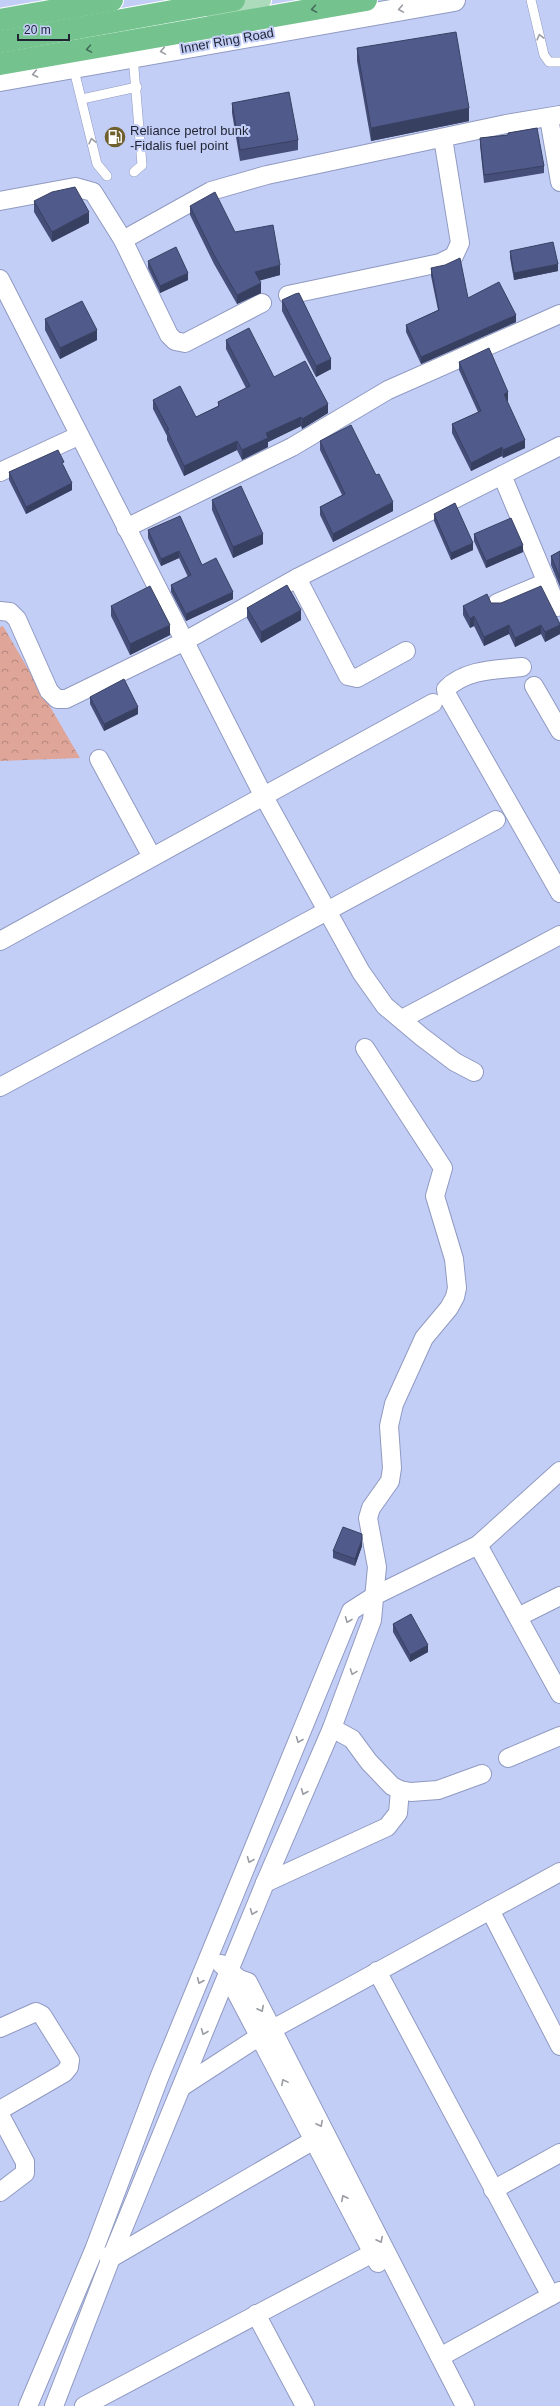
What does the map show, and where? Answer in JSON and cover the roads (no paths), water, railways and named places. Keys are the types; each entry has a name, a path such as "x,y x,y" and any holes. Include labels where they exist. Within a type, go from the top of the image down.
{"highway":[{"path":"0,20 112,0"},
{"path":"0,42 234,0"},
{"path":"0,64 366,0"}],"main road":[{"path":"0,16 87,0"},
{"path":"0,47 260,0"}],"street":[{"name":"Inner Ring Road","path":"0,80 454,0"},
{"path":"123,240 211,191 268,175 443,138 554,117 560,182"},
{"path":"288,295 440,263 454,256 460,243 443,138"},
{"path":"0,202 75,187 92,192 123,240 161,321 169,335 176,341 185,344 262,303"},
{"path":"0,279 78,436 185,641 263,795 326,912 361,972 386,1006 439,1050 474,1072"},
{"path":"126,528 292,448 388,390 560,314"},
{"path":"0,472 78,436"},
{"path":"0,611 10,612 17,619 49,691 57,699 66,699 82,693 185,641 297,578 560,446"},
{"path":"502,475 557,607"},
{"path":"297,578 348,676 357,678 406,651"},
{"path":"497,603 546,582"},
{"path":"522,667 473,672 451,684 446,689 446,695 560,893"},
{"path":"534,686 560,731"},
{"path":"0,941 263,795 433,703"},
{"path":"99,759 152,857"},
{"path":"0,1087 496,820"},
{"path":"402,1019 560,935"},
{"path":"54,2406 111,2258 183,2086 234,1974 265,1883 332,1728 372,1620 376,1595 377,1567 368,1518 371,1508 390,1481 392,1468 389,1426 394,1404 424,1338 449,1308 456,1297 457,1288 454,1259 435,1196 443,1168 365,1048"},
{"path":"28,2406 94,2250 159,2078 210,1958 351,1611 376,1595 478,1545 560,1471"},
{"path":"478,1545 560,1694"},
{"path":"518,1617 560,1596"},
{"path":"332,1728 352,1739 369,1762 392,1786 400,1790 411,1792 438,1790 482,1774"},
{"path":"508,1758 560,1736"},
{"path":"265,1883 387,1827 398,1813 400,1790"},
{"path":"183,2086 266,2033 560,1872"},
{"path":"490,1910 554,2016 560,2046"},
{"path":"210,1958 234,1974"},
{"path":"377,1971 493,2190 556,2294 440,2357"},
{"path":"234,1974 235,1990 266,2033 465,2406"},
{"path":"0,2028 36,2012 42,2015 70,2060 69,2067 64,2073 0,2110"},
{"path":"266,2033 314,2140 452,2406"},
{"path":"0,2115 25,2162 25,2172 0,2192"},
{"path":"111,2258 314,2140"},
{"path":"493,2190 560,2153"},
{"path":"94,2250 111,2258"},
{"path":"84,2406 373,2253"},
{"path":"256,2314 305,2406"}],"lane":[{"path":"531,0 544,55 549,62 560,62"},
{"path":"133,56 137,87 142,165 134,172"},
{"path":"73,66 97,164 107,176"},
{"path":"82,99 137,87"}],"place":[{"name":"Reliance petrol bunk -Fidalis fuel point","path":"115,137"}]}
